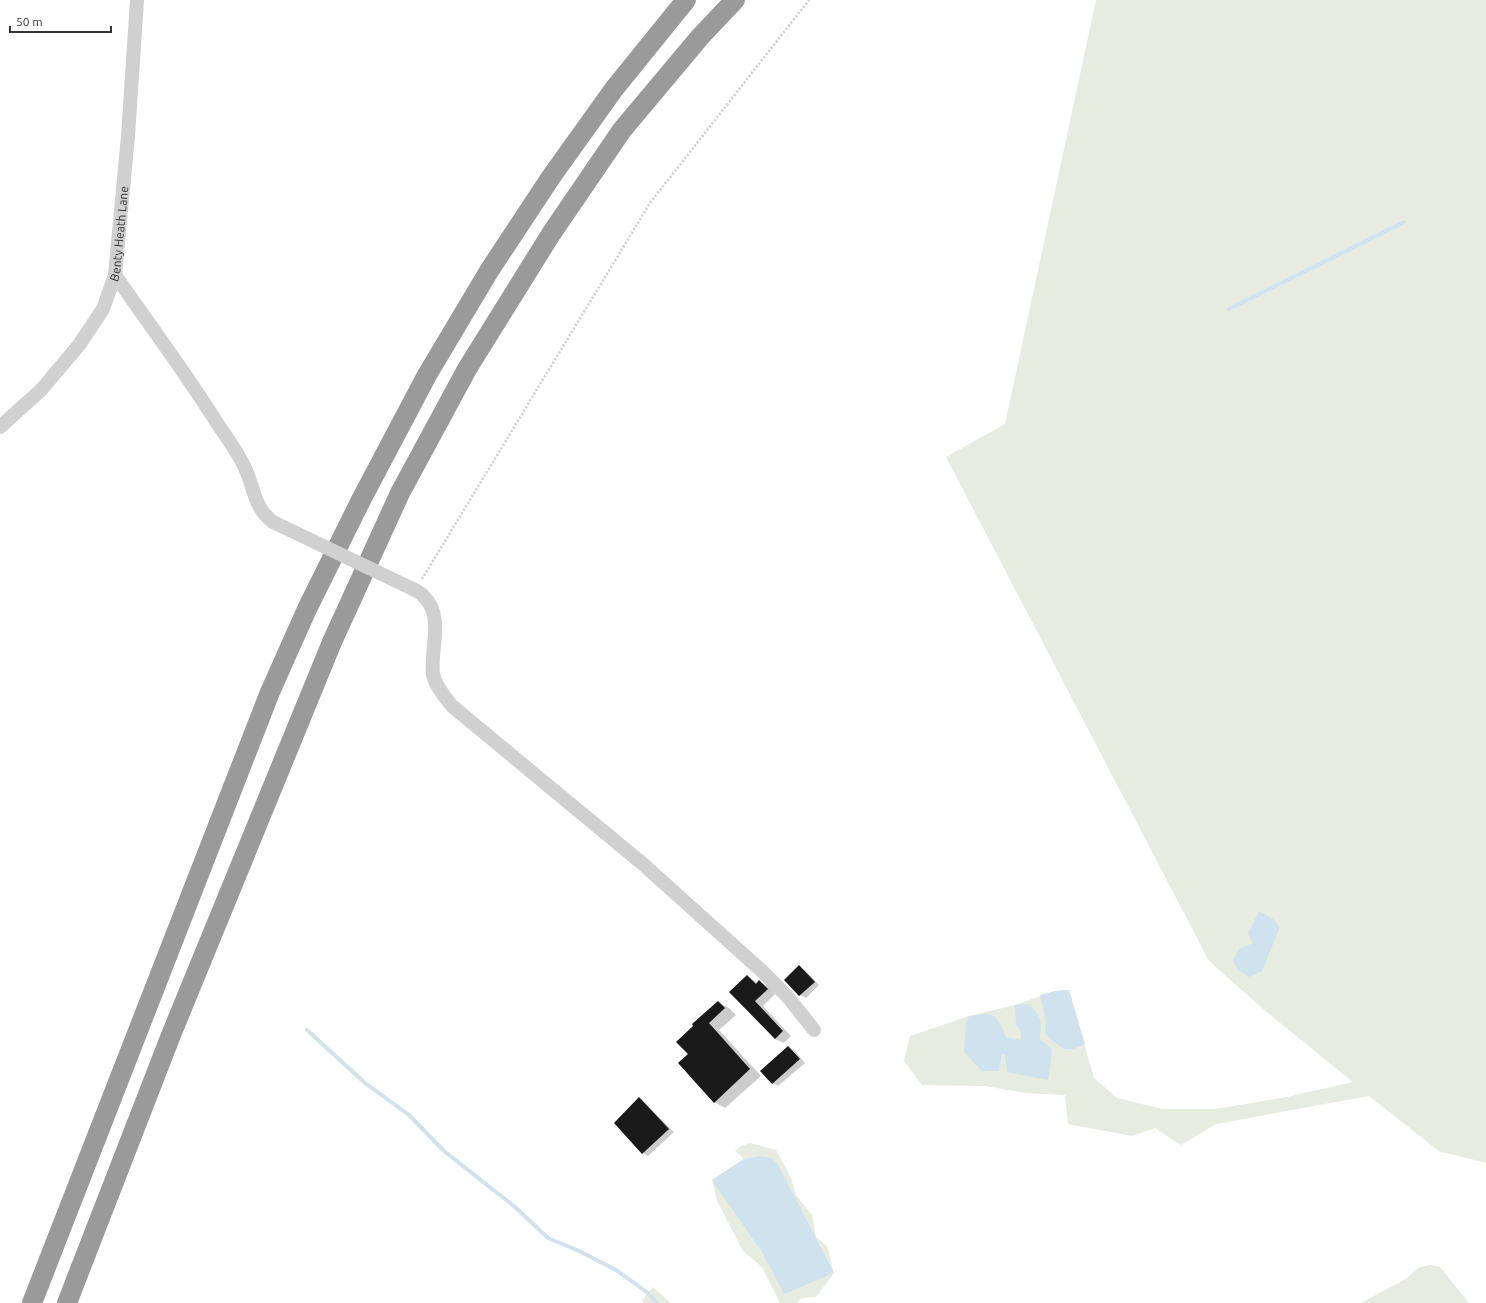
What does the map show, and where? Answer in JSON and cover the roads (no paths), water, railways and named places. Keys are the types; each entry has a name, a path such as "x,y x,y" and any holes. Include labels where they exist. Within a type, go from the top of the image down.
{"highway":[{"path":"32,1303 270,692 307,608 361,500 427,375 489,271 551,177 614,89 686,0"},
{"path":"67,1303 171,1035 326,656 400,493 468,369 551,234 622,130 700,37 735,0"}],"street":[{"name":"Benty Heath Lane","path":"0,427 41,390 79,346 103,309 115,275 128,136 136,0"},
{"path":"115,275 204,401 243,464 251,480 257,504 264,516 273,522 416,590 426,598 433,611 435,625 435,641 432,658 434,676 440,690 452,706 644,865 763,972 786,996 814,1030"}],"water":[{"path":"1259,911 1273,919 1280,927 1262,971 1249,977 1238,970 1233,961 1239,949 1253,943 1248,933"},
{"path":"1069,990 1085,1044 1072,1049 1059,1046 1045,1034 1046,1021 1040,995 1055,991"},
{"path":"1028,1004 1039,1016 1041,1027 1040,1039 1052,1049 1048,1080 1007,1072 1005,1054 1002,1054 999,1071 982,1071 964,1052 966,1023 969,1016 985,1014 994,1016 1000,1023 1006,1037 1021,1040 1021,1032 1016,1025 1015,1005"},
{"path":"762,1156 771,1158 777,1163 834,1273 784,1294 762,1252 712,1180 744,1159"}],"waterway":[{"path":"1229,309 1404,222"},
{"path":"307,1030 365,1083 409,1115 444,1151 515,1207 548,1238 579,1251 616,1270 648,1293 657,1303"}]}
